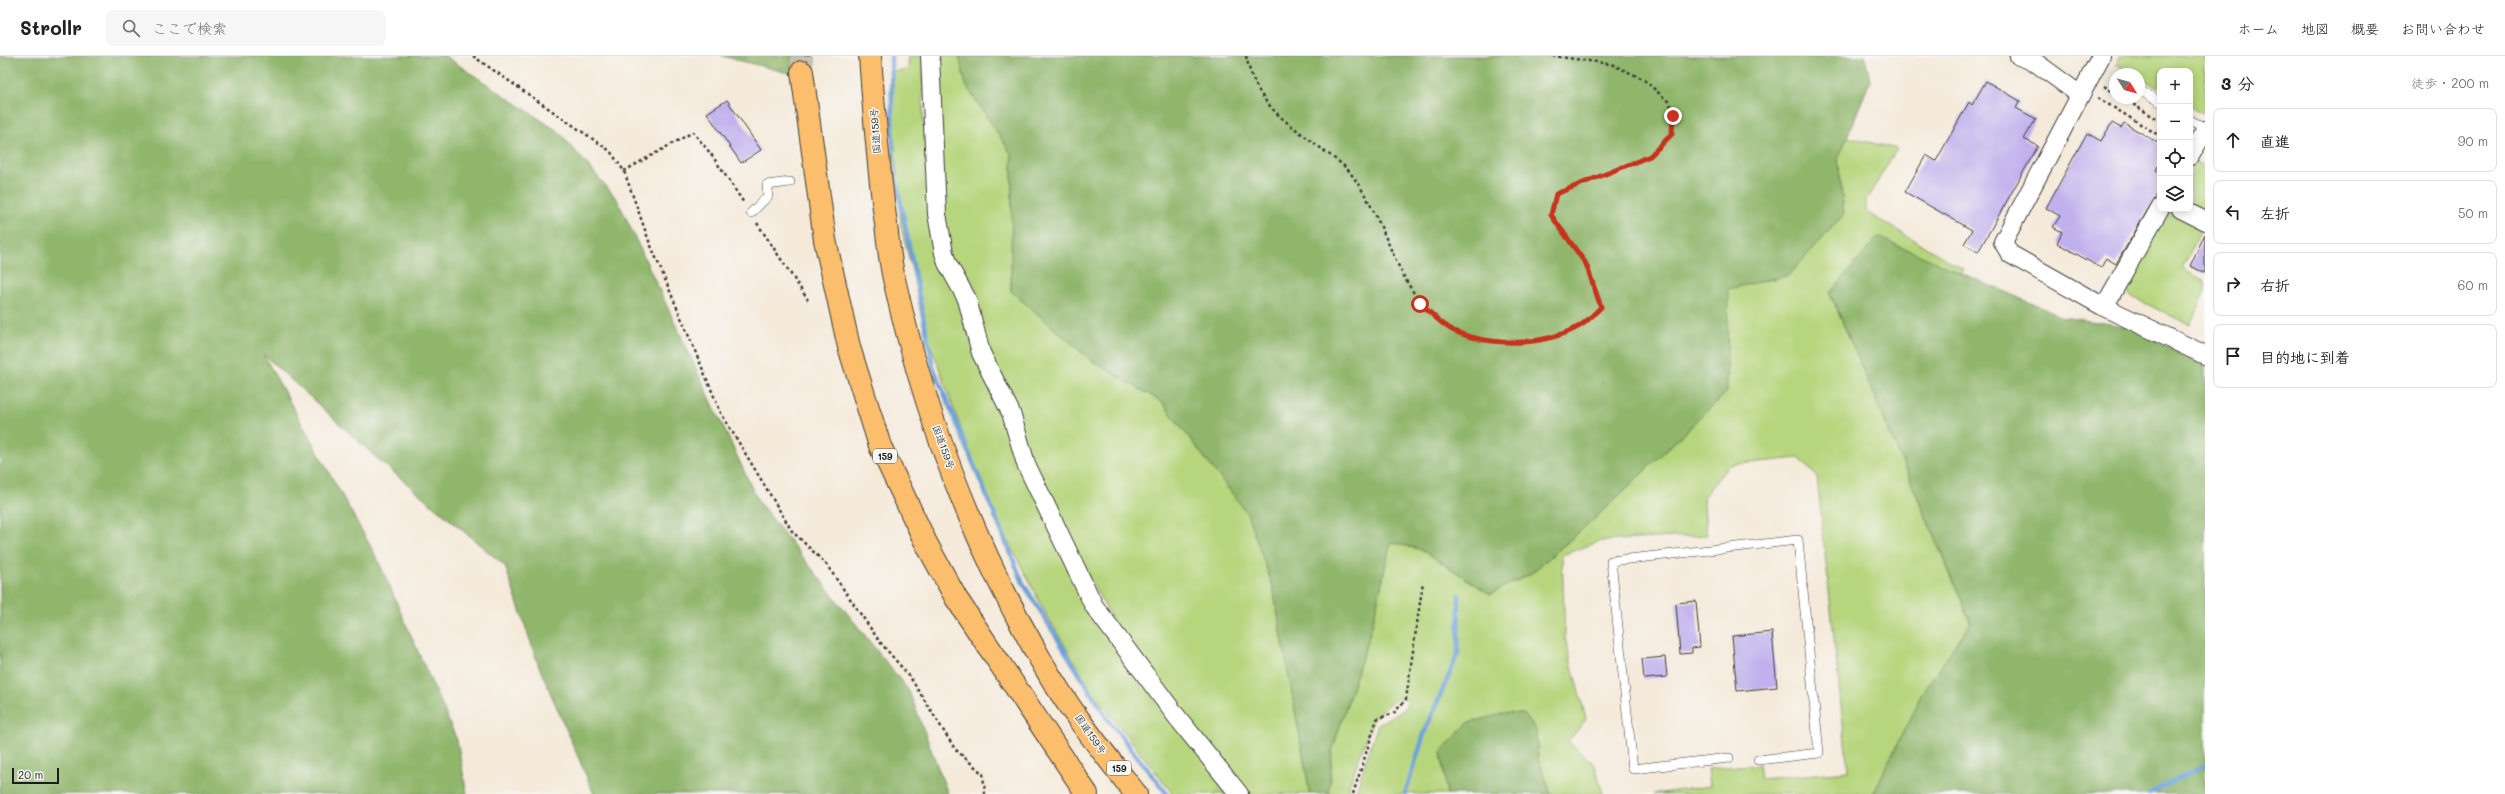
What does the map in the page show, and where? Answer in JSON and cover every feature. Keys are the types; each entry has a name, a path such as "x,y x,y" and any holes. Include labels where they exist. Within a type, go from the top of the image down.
{"highway":[{"name":"国道159号","path":"870,56 876,156 894,278 940,441 974,526 1011,606 1044,665 1096,742 1136,794"},
{"name":"159","path":"802,72 827,247 849,347 880,446 926,543 956,598 1087,794"},
{"name":"159","path":"1096,742 1142,794"}],"street":[{"path":"930,56 937,214 944,253 947,263 967,299 981,354 1011,412 1026,464 1094,606 1177,718 1239,794"},
{"path":"2019,56 2035,62 2086,95"},
{"path":"2098,57 2086,95 2003,242 2010,254 2104,307 2205,354"},
{"path":"2193,151 2204,134"},
{"path":"2104,307 2158,212"},
{"path":"2188,212 2205,221"}],"lane":[{"path":"2145,93 2157,100"},
{"path":"2193,123 2204,134"},
{"path":"751,213 768,196 767,185 790,182"},
{"path":"1729,758 1633,769 1610,561 1798,540 1819,753 1758,760"}],"path":[{"path":"474,56 610,151 624,171 649,241 721,413 792,531 826,564 880,642 910,677 955,749 983,774 985,794"},
{"path":"1246,56 1257,88 1270,110 1347,169 1369,201 1402,276 1420,304 1454,332 1486,341 1521,342 1546,339 1579,327 1601,307 1586,264 1551,215 1556,194 1650,156 1672,134 1673,116 1670,102 1643,79 1611,64 1553,56"},
{"path":"2099,83 2109,89"},
{"path":"2086,95 2157,134"},
{"path":"2133,104 2157,118"},
{"path":"624,171 693,132 711,154 808,300"},
{"path":"1353,794 1377,719 1394,712 1406,699 1423,582"}],"green space":[{"path":"0,56 445,56 559,132 617,199 758,501 909,691 948,794 594,794 538,664 505,566 380,461 263,354 377,558 457,740 467,794 0,794"},
{"path":"722,56 814,56 812,79"},
{"path":"909,56 923,56 923,116 937,232 1073,570 1232,794 1173,794 1093,693 1046,614 986,498 929,340 901,226 889,71 904,71 908,67"},
{"path":"933,56 959,56 966,85 1012,155 1011,291 1092,361 1162,402 1247,513 1273,587 1310,794 1247,794 1117,628 1068,540 1030,457 946,247"},
{"path":"959,56 1865,56 1870,81 1838,159 1844,214 1789,275 1728,289 1727,392 1590,523 1530,574 1490,594 1422,550 1391,542 1372,626 1332,751 1329,794 1310,794 1273,587 1247,513 1162,402 1092,361 1011,291 1012,155 966,85"},
{"path":"2120,56 2205,56 2205,110 2202,114 2193,109 2193,68 2157,68 2157,87 2145,80 2145,68 2123,68 2116,64"},
{"path":"1847,137 1897,149 1866,200 1866,212 1963,269 1962,274 1878,237 1830,293 1971,623 1921,695 1873,794 1654,794 1710,786 1708,769 1759,764 1761,779 1848,771 1817,477 1799,458 1729,465 1703,497 1707,535 1601,541 1562,555 1565,639 1586,719 1568,742 1595,765 1603,794 1551,794 1538,759 1536,730 1441,752 1447,794 1355,794 1378,724 1403,710 1409,701 1398,698 1375,715 1346,794 1329,794 1332,751 1372,626 1391,542 1422,550 1490,594 1530,574 1590,523 1727,392 1727,289 1789,275 1844,214 1838,159"},
{"path":"2193,161 2205,168 2205,211 2193,205"},
{"path":"2175,212 2203,226 2182,269 2205,281 2205,293 2190,325 2130,296 2126,286 2163,215"},
{"path":"1878,237 2063,317 2130,327 2205,366 2205,794 1873,794 1921,695 1971,622 1830,293"},
{"path":"1505,713 1524,714 1536,730 1538,759 1551,794 1447,794 1441,752 1468,723"}],"building":[{"path":"1986,81 2020,101 2016,108 2036,119 2024,139 2038,146 1978,252 1964,244 1972,230 1905,192 1926,155 1936,161 1969,102 1972,105"},
{"path":"727,100 761,150 741,163 707,113"},
{"path":"2112,123 2121,128 2124,123 2157,142 2157,194 2116,264 2106,258 2101,268 2057,243 2062,232 2053,227 2060,216 2046,208 2087,133 2101,141"},
{"path":"2205,234 2205,273 2190,266"},
{"path":"1696,601 1700,647 1692,648 1692,653 1680,654 1676,603"},
{"path":"1772,632 1777,687 1737,691 1732,636"},
{"path":"1665,657 1667,677 1644,679 1642,659"}],"waterway":[{"path":"891,56 893,164 933,367 1023,583 1106,717 1167,794"},
{"path":"1405,794 1425,731 1458,654 1459,595"},
{"path":"2149,794 2205,765"}],"tunnel":[{"path":"802,56 802,72"}],"route":[{"path":"1420,304 1454,332 1486,341 1521,342 1546,339 1579,327 1601,307 1586,264 1551,215 1556,194 1650,156 1672,134 1673,116"}]}
